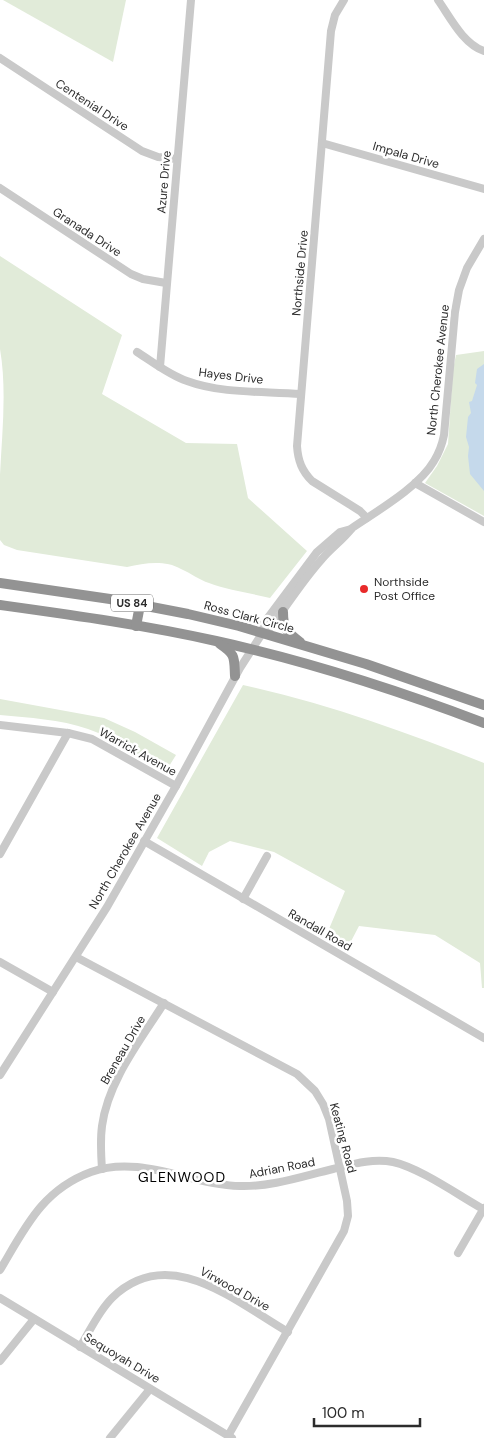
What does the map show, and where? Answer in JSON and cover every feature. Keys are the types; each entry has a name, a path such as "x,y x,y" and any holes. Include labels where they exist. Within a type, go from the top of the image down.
{"highway":[{"name":"Ross Clark Circle","path":"0,583 140,605 188,614 262,632 398,674 480,703"},
{"path":"0,596 22,608"},
{"name":"US 84","path":"0,605 136,626 251,649 362,681 484,723"},
{"path":"136,626 140,605"},
{"path":"282,612 283,625 289,634 305,646"},
{"path":"215,641 232,652 235,676"},
{"path":"470,718 480,703"}],"street":[{"name":"Azure Drive","path":"160,367 190,0"},
{"name":"Northside Drive","path":"344,0 335,15 331,31 297,446 300,464 312,481 354,507 367,518"},
{"path":"438,0 465,38 473,46 484,51"},
{"name":"Centenial Drive","path":"0,58 142,151 158,157 177,159"},
{"name":"Impala Drive","path":"322,143 484,189"},
{"name":"Granada Drive","path":"0,188 131,274 143,279 166,283"},
{"name":"North Cherokee Avenue","path":"0,1076 76,957 144,841 235,676 262,632 264,623 317,552 340,532 352,528 415,483 433,463 442,446 446,422 456,300 467,268 484,239"},
{"name":"Hayes Drive","path":"137,352 184,380 202,386 244,391 301,394"},
{"path":"415,483 484,522"},
{"name":"North Cherokee Avenue","path":"262,632 271,627 322,558 352,528"},
{"name":"Warrick Avenue","path":"0,725 68,733 92,739 176,786"},
{"path":"0,854 68,733"},
{"name":"Randall Road","path":"144,841 484,1038"},
{"path":"243,899 267,856"},
{"name":"Keating Road","path":"76,957 290,1070 304,1079 315,1091 329,1119 341,1167 348,1209 344,1231 230,1437"},
{"path":"0,962 53,992"},
{"name":"Breneau Drive","path":"102,1169 101,1133 109,1096 119,1075 164,1003"},
{"name":"Adrian Road","path":"0,1270 45,1201 63,1186 102,1169 132,1167 239,1186 283,1182 341,1167 376,1161 402,1164 416,1170 484,1209"},
{"path":"458,1254 484,1209"},
{"name":"Virwood Drive","path":"80,1347 101,1312 117,1294 137,1281 162,1275 180,1276 199,1281 288,1332"},
{"name":"Sequoyah Drive","path":"0,1298 230,1437"},
{"path":"0,1361 34,1319"},
{"path":"110,1438 150,1389"}],"green space":[{"path":"3,0 126,0 113,62"},
{"path":"0,256 122,335 102,394 186,443 237,444 248,498 307,551 270,598 231,590 205,582 168,564 127,567 17,550 4,545 0,540 0,475 4,396 0,349"},
{"path":"484,351 484,516 425,483 437,466 448,444 453,369 456,355"},
{"path":"243,685 335,709 425,740 484,763 484,988 482,988 480,963 435,935 359,926 347,949 329,929 345,891 274,852 230,841 209,852 202,866 157,838"},
{"path":"0,699 104,718 135,732 176,755 166,771 118,743 88,729 55,721 0,715"}],"water":[{"path":"484,364 484,491 470,474 469,447 466,437 468,417 471,413 469,402 472,401 477,385 475,383 477,369"}],"place":[{"name":"Northside Post Office","path":"364,589"}],"district":[{"name":"GLENWOOD","path":"182,1177"}]}
